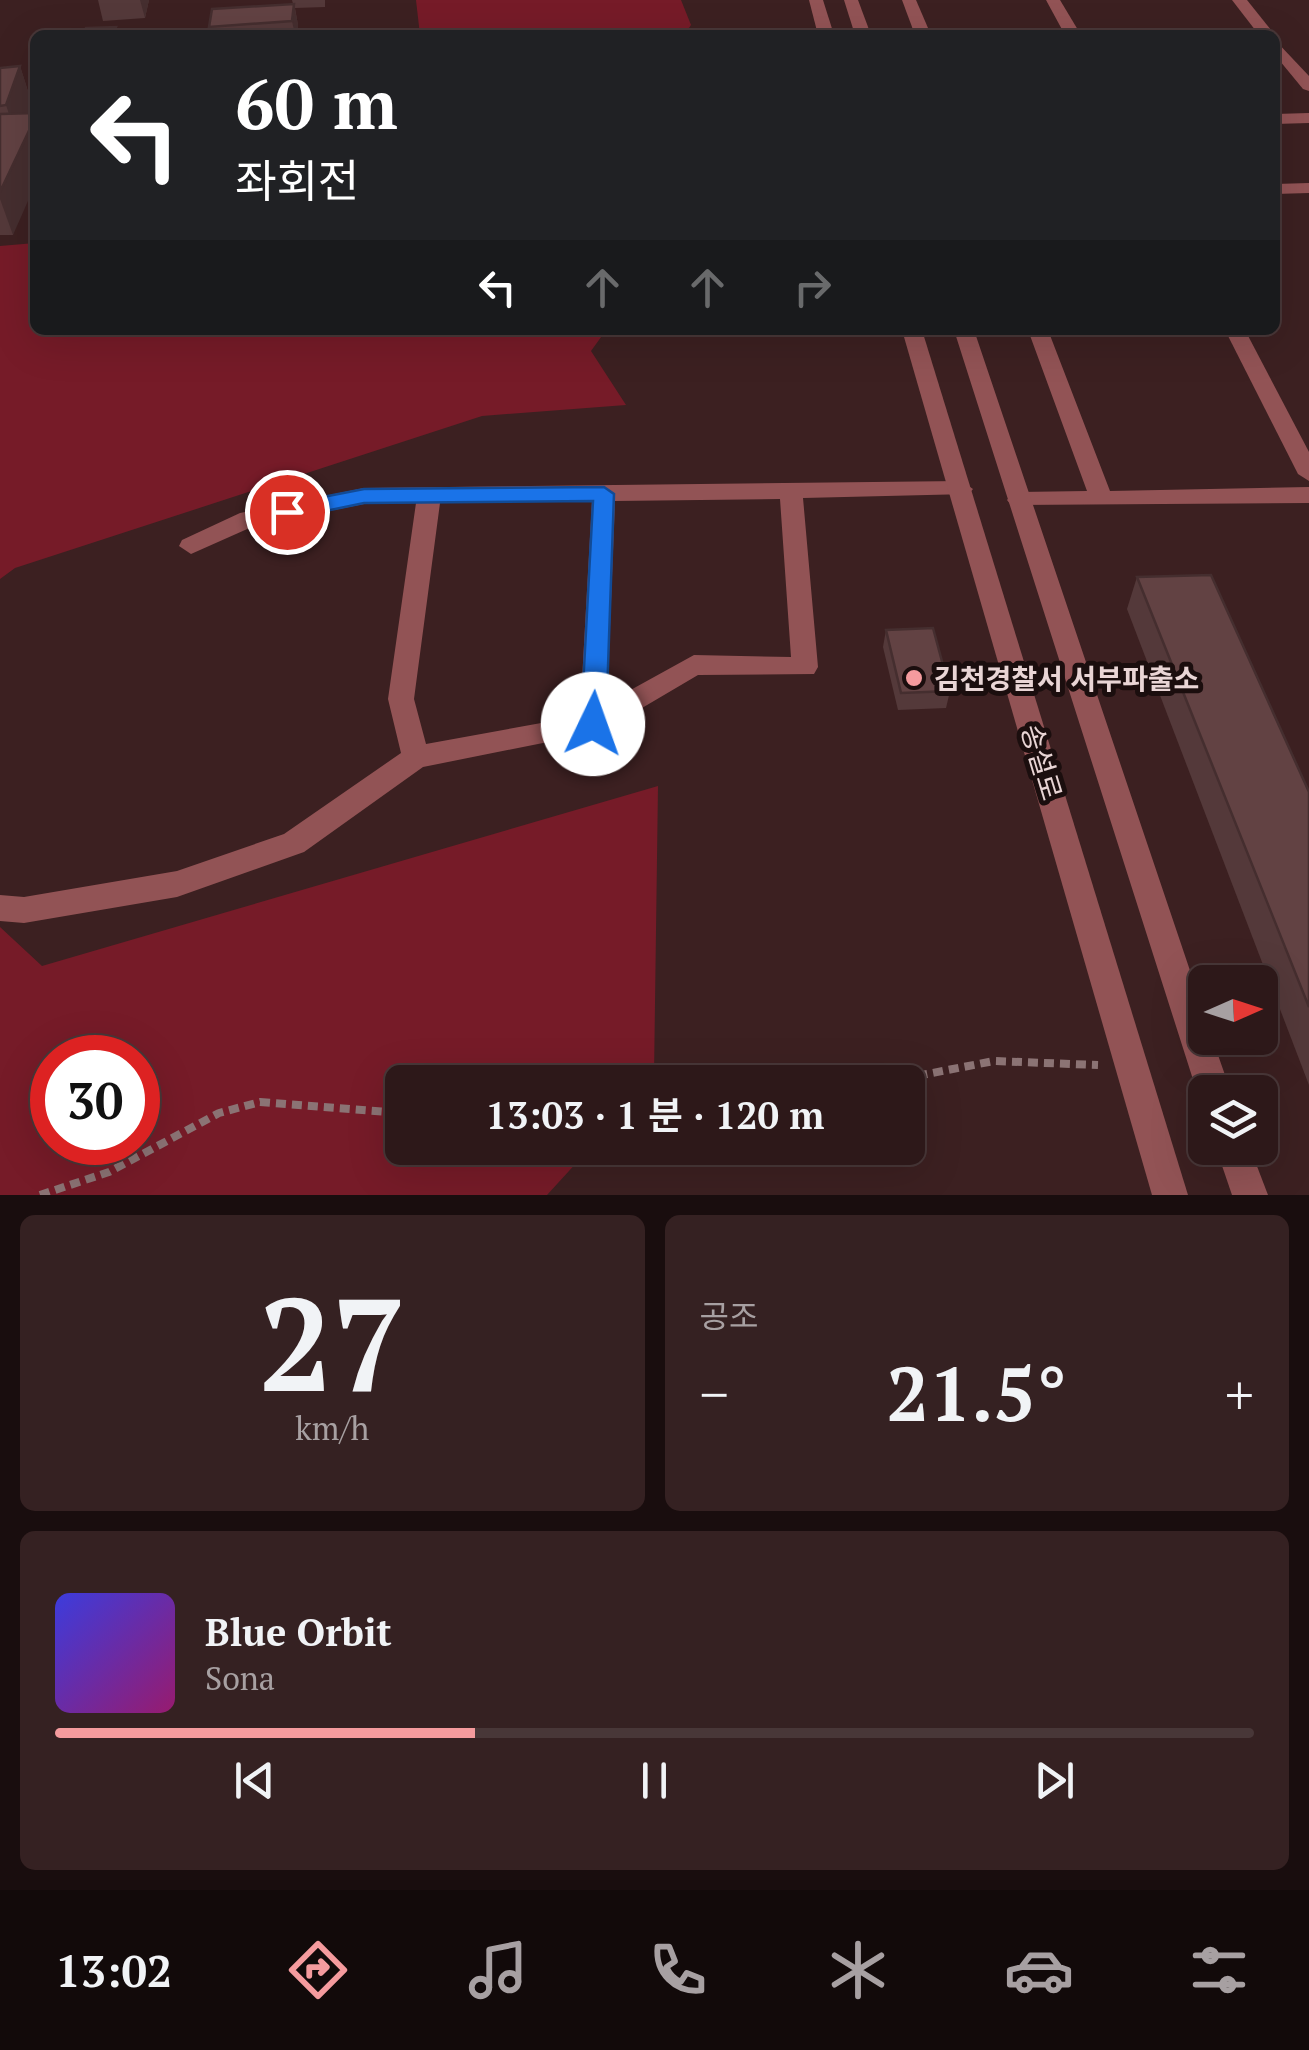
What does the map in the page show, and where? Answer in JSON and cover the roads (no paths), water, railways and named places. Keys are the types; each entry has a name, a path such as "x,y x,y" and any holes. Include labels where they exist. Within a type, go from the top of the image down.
{"street":[{"path":"816,0 825,30"},
{"path":"851,0 862,30"},
{"path":"909,0 921,30"},
{"path":"1053,0 1070,30"},
{"path":"1239,0 1263,30"},
{"path":"1280,50 1309,86"},
{"path":"1280,119 1309,118"},
{"path":"1280,189 1309,188"},
{"name":"송설로","path":"914,335 1170,1195"},
{"path":"966,335 1208,1075"},
{"path":"1040,335 1102,499"},
{"path":"1238,335 1309,474"},
{"path":"191,546 248,519 364,496 961,489"},
{"path":"0,908 24,910 176,884 294,844 416,757 593,724 694,665 806,667 791,492"},
{"path":"593,724 604,494"},
{"path":"416,757 401,699 429,495"},
{"path":"1019,500 1309,495"},
{"path":"1239,1165 1250,1195"}],"place":[{"name":"김천경찰서 서부파출소","path":"914,678"}]}
